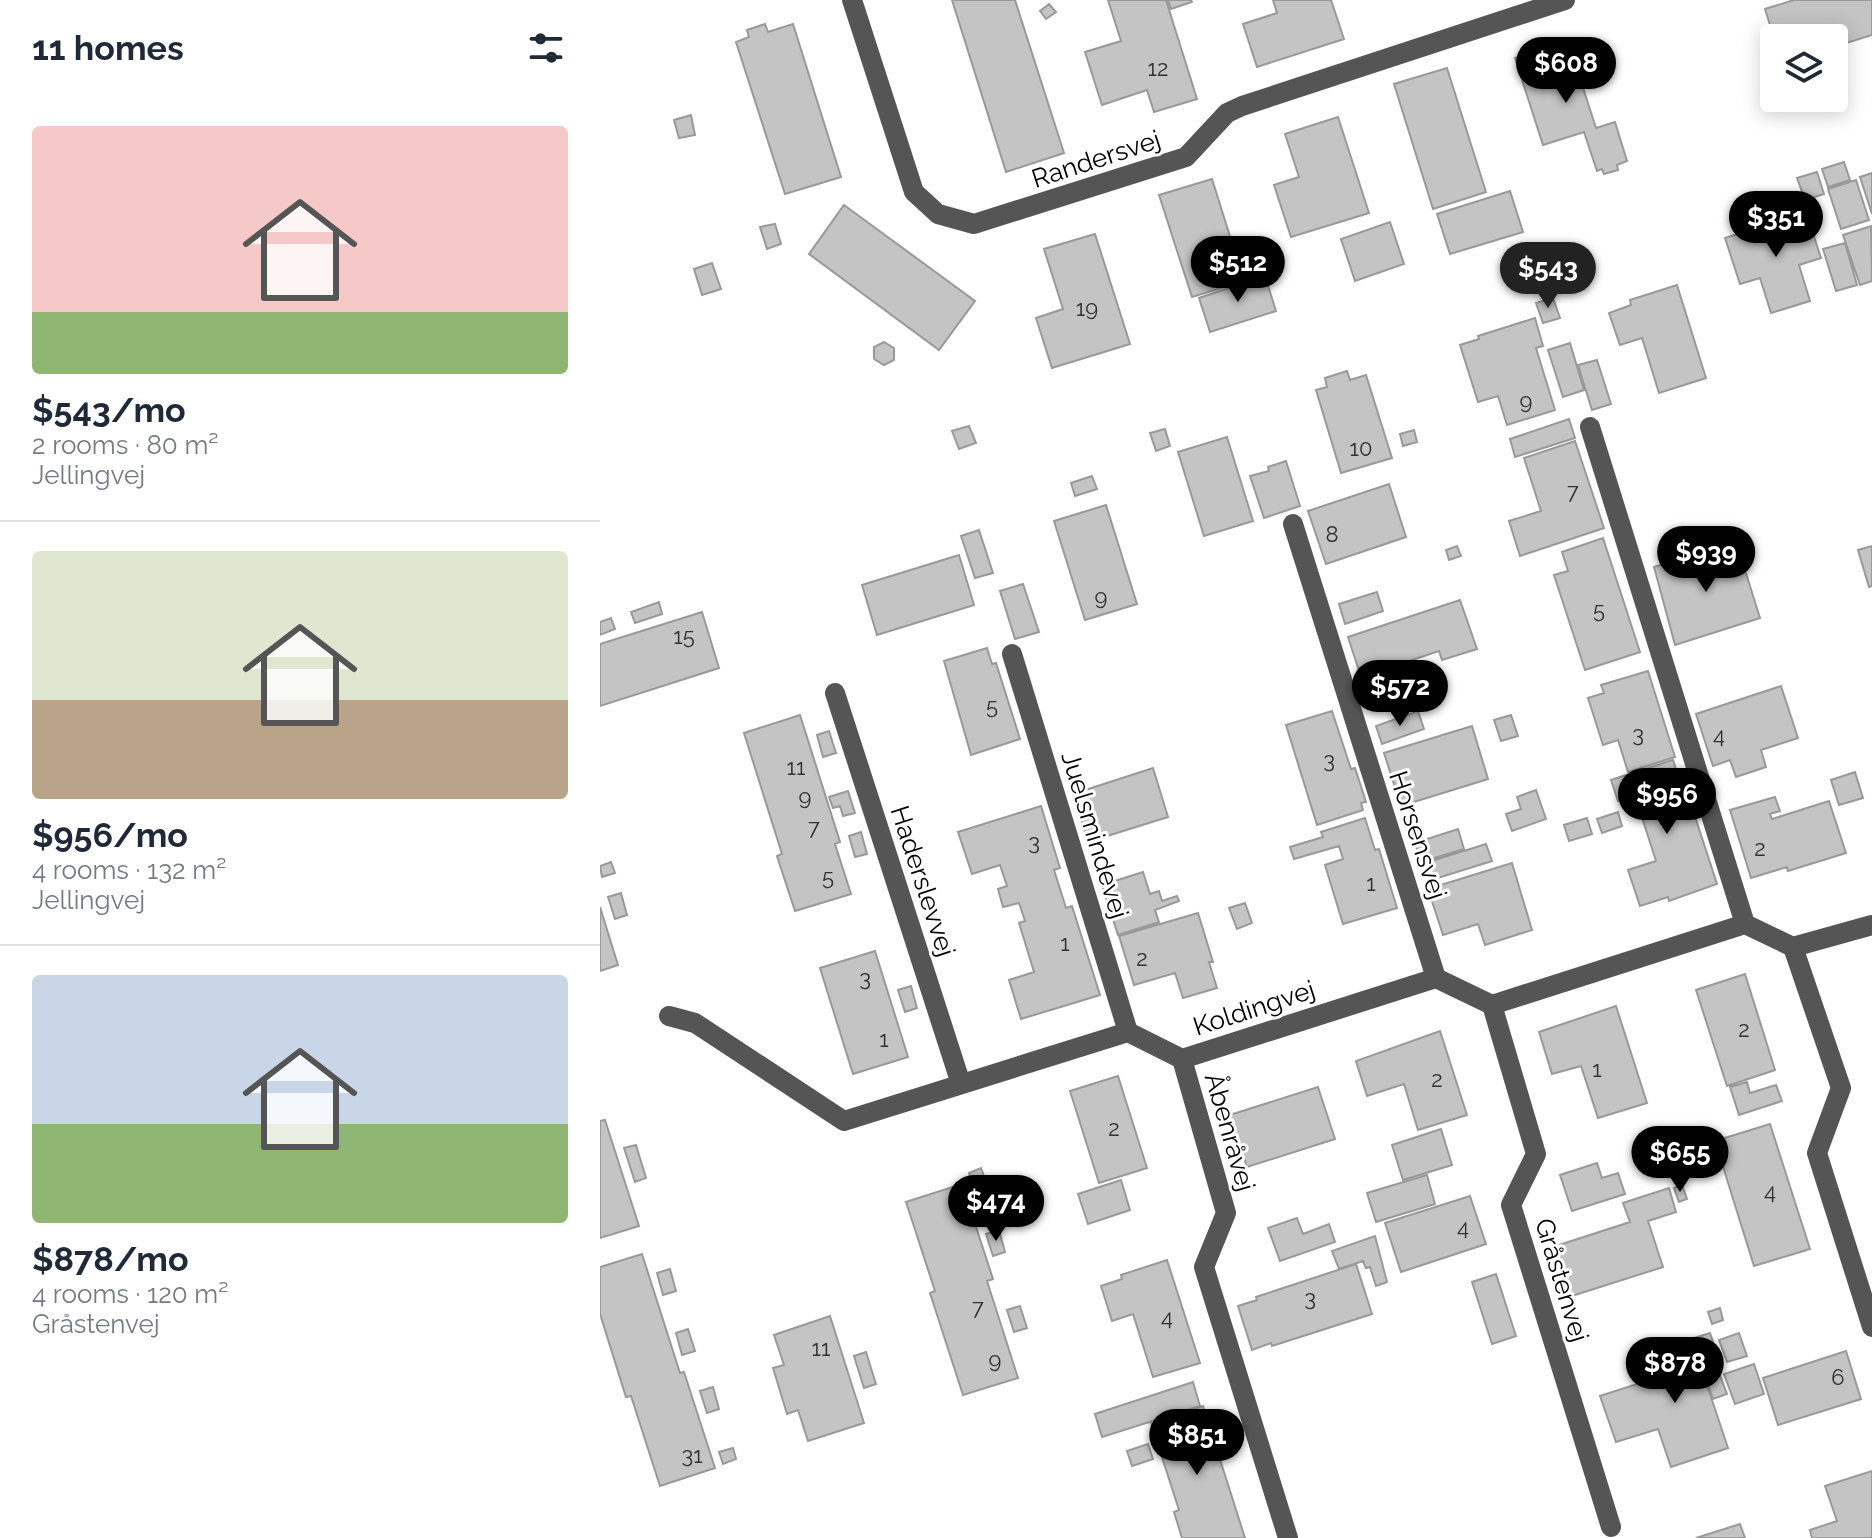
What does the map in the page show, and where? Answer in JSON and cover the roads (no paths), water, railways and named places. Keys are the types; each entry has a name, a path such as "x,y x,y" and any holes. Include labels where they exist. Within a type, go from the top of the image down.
{"street":[{"name":"Randersvej","path":"852,0 914,192 938,214 974,224 1186,157 1227,113 1242,106 1565,0"},
{"path":"1590,427 1745,924"},
{"name":"Horsensvej","path":"1293,524 1436,978"},
{"name":"Juelsmindevej","path":"1012,654 1128,1032"},
{"name":"Haderslevvej","path":"835,693 961,1084"},
{"path":"1436,978 1492,1005 1745,924 1793,947 1872,925"},
{"path":"1793,947 1841,1088 1817,1153 1872,1327"},
{"name":"Koldingvej","path":"1128,1032 1182,1059 1436,978"},
{"name":"Gråstenvej","path":"1492,1005 1536,1154 1511,1205 1611,1527"},
{"path":"669,1016 695,1023 844,1121 1128,1032"},
{"name":"Åbenråvej","path":"1182,1059 1226,1213 1204,1267 1288,1538"}]}
